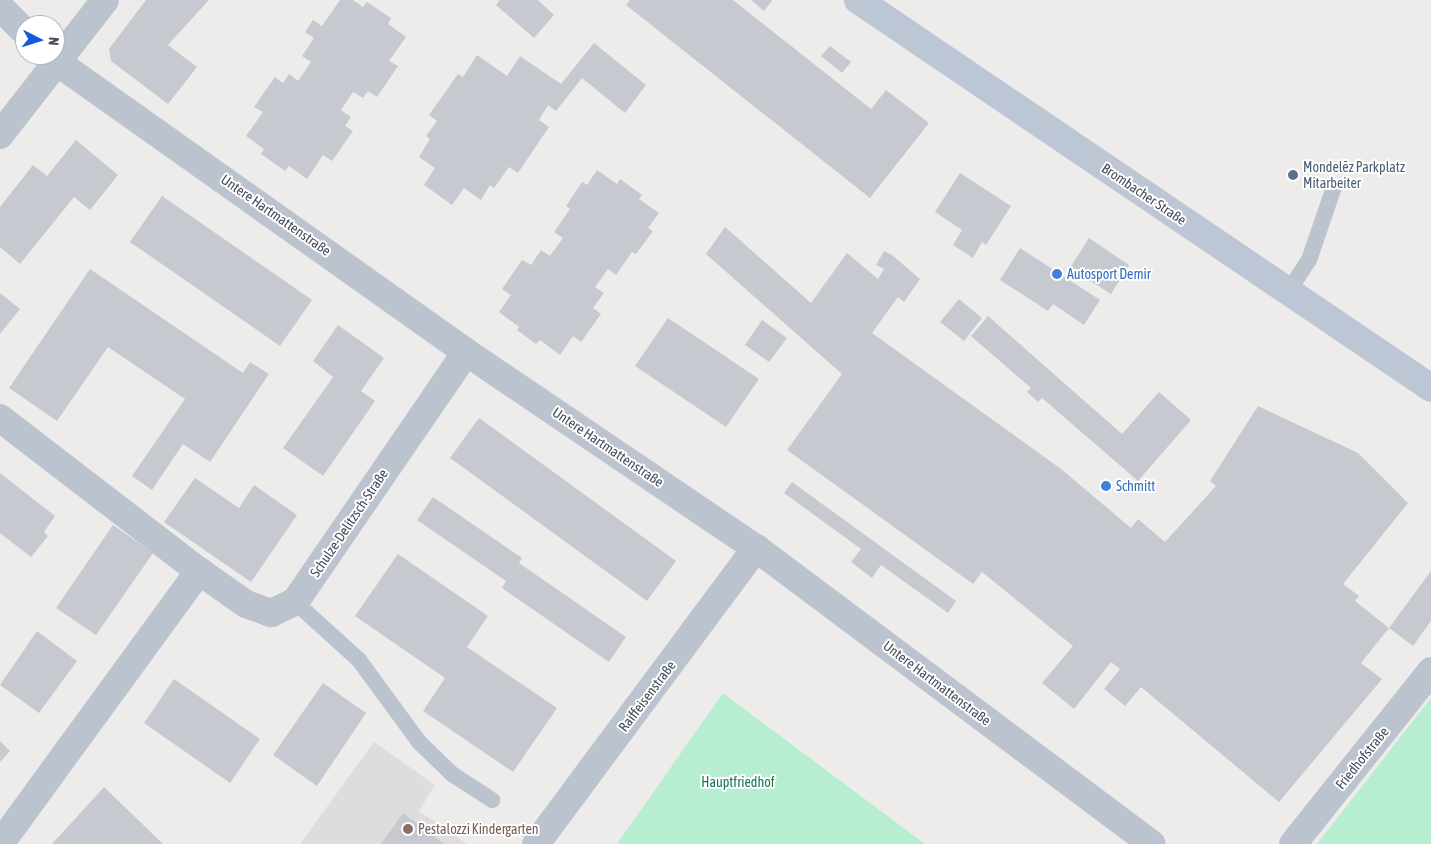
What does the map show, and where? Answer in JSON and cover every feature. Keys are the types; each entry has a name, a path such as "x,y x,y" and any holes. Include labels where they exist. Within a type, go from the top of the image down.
{"main road":[{"name":"Brombacher Straße","path":"858,0 1288,292 1430,384"}],"street":[{"path":"65,44 105,0"},
{"path":"0,7 15,22"},
{"path":"0,136 47,65"},
{"name":"Untere Hartmattenstraße","path":"59,65 466,352 756,548 1152,844"},
{"name":"Schulze-Delitzsch-Straße","path":"295,602 466,352"},
{"path":"0,418 199,571 246,604 270,613 295,602"},
{"name":"Raiffeisenstraße","path":"536,844 756,548"},
{"path":"0,844 199,571"},
{"name":"Friedhofstraße","path":"1293,844 1431,672"}],"lane":[{"path":"1288,292 1309,260 1334,187"},
{"path":"295,602 359,660 419,742 452,774 492,800"}],"shaded area":[{"path":"374,742 435,785 419,811 467,844 300,844"}],"green space":[{"name":"Hauptfriedhof","path":"723,693 925,844 617,844"},
{"path":"1431,698 1431,844 1317,844"}],"building":[{"path":"146,0 209,0 168,45 197,67 168,104 111,61 109,49"},
{"path":"340,0 353,0 363,7 367,2 391,18 388,24 406,37 389,61 398,66 377,97 368,91 363,98 353,92 341,110 351,117 345,126 353,131 332,161 323,155 307,179 289,166 285,171 261,154 264,149 246,136 263,112 254,107 275,77 283,83 289,74 298,81 311,62 302,56 314,38 305,32 313,20 322,26"},
{"path":"500,0 538,0 554,15 534,38 496,5"},
{"path":"630,0 733,0 871,109 886,90 929,123 870,198 626,5"},
{"path":"751,0 771,0 772,1 764,11"},
{"path":"594,43 646,85 625,113 582,78 556,111 548,105 539,120 549,127 518,173 509,167 494,188 490,185 481,200 464,188 452,205 424,185 435,168 419,157 430,139 426,136 437,121 429,115 458,74 463,77 477,55 507,76 520,56 561,84"},
{"path":"830,46 851,62 842,73 821,56"},
{"path":"76,140 118,175 90,210 74,197 20,264 0,247 0,207 33,165 47,176"},
{"path":"597,170 617,184 620,179 642,195 639,199 659,213 648,228 653,231 636,254 632,252 616,275 608,269 595,287 604,293 593,308 601,314 581,342 573,336 560,355 540,340 536,344 517,330 519,327 499,312 511,295 502,289 522,260 531,265 541,250 550,256 563,238 554,232 570,209 566,206 582,182 587,185"},
{"path":"960,173 1011,206 986,245 982,242 973,258 953,245 962,230 935,212"},
{"path":"162,196 312,300 280,346 130,242"},
{"path":"725,227 811,303 847,253 878,279 884,269 876,265 884,251 892,255 920,279 904,302 898,297 872,333 1061,469 1131,528 1138,519 1165,542 1216,486 1210,481 1258,406 1358,453 1408,503 1343,584 1359,596 1355,601 1389,628 1361,663 1382,679 1279,802 1141,687 1125,706 1104,689 1120,669 1111,662 1074,709 1042,683 1073,646 982,572 973,584 787,450 842,374 706,254"},
{"path":"1089,238 1129,265 1111,294 1070,268"},
{"path":"1020,248 1100,300 1084,325 1053,304 1048,311 1000,280"},
{"path":"90,269 243,373 250,362 269,374 210,462 183,444 152,490 132,476 185,399 108,347 57,421 9,388"},
{"path":"0,293 20,309 0,334"},
{"path":"959,299 982,318 964,341 940,322"},
{"path":"988,316 1122,434 1159,392 1191,420 1138,481 1042,398 1038,402 1027,392 1031,388 971,336"},
{"path":"668,318 759,379 726,427 635,366"},
{"path":"762,320 787,338 769,362 745,345"},
{"path":"338,325 384,358 361,391 375,401 323,476 283,448 333,377 313,361"},
{"path":"479,418 676,561 647,601 450,458"},
{"path":"0,473 55,516 44,532 48,536 31,557 0,533"},
{"path":"195,478 239,508 254,485 297,515 251,582 164,522"},
{"path":"792,482 956,601 948,613 881,565 872,578 851,562 861,549 784,493"},
{"path":"433,497 522,558 519,563 626,637 609,662 502,588 506,581 417,520"},
{"path":"113,525 153,553 96,635 56,608"},
{"path":"398,554 488,616 467,647 557,708 513,772 423,711 445,678 355,616"},
{"path":"1431,571 1431,621 1413,646 1389,628"},
{"path":"37,631 77,661 39,713 0,685"},
{"path":"174,679 260,739 230,783 144,723"},
{"path":"323,683 366,713 317,786 273,755"},
{"path":"0,741 10,751 0,762"},
{"path":"104,787 163,844 52,844"},
{"name":"Pestalozzi Kindergarten","path":"403,813 444,844 381,844"}],"place":[{"name":"Mondelēz Parkplatz Mitarbeiter","path":"1293,175"},
{"name":"Autosport Demir","path":"1057,274"},
{"name":"Schmitt","path":"1106,486"},
{"name":"Pestalozzi Kindergarten","path":"408,829"}]}
